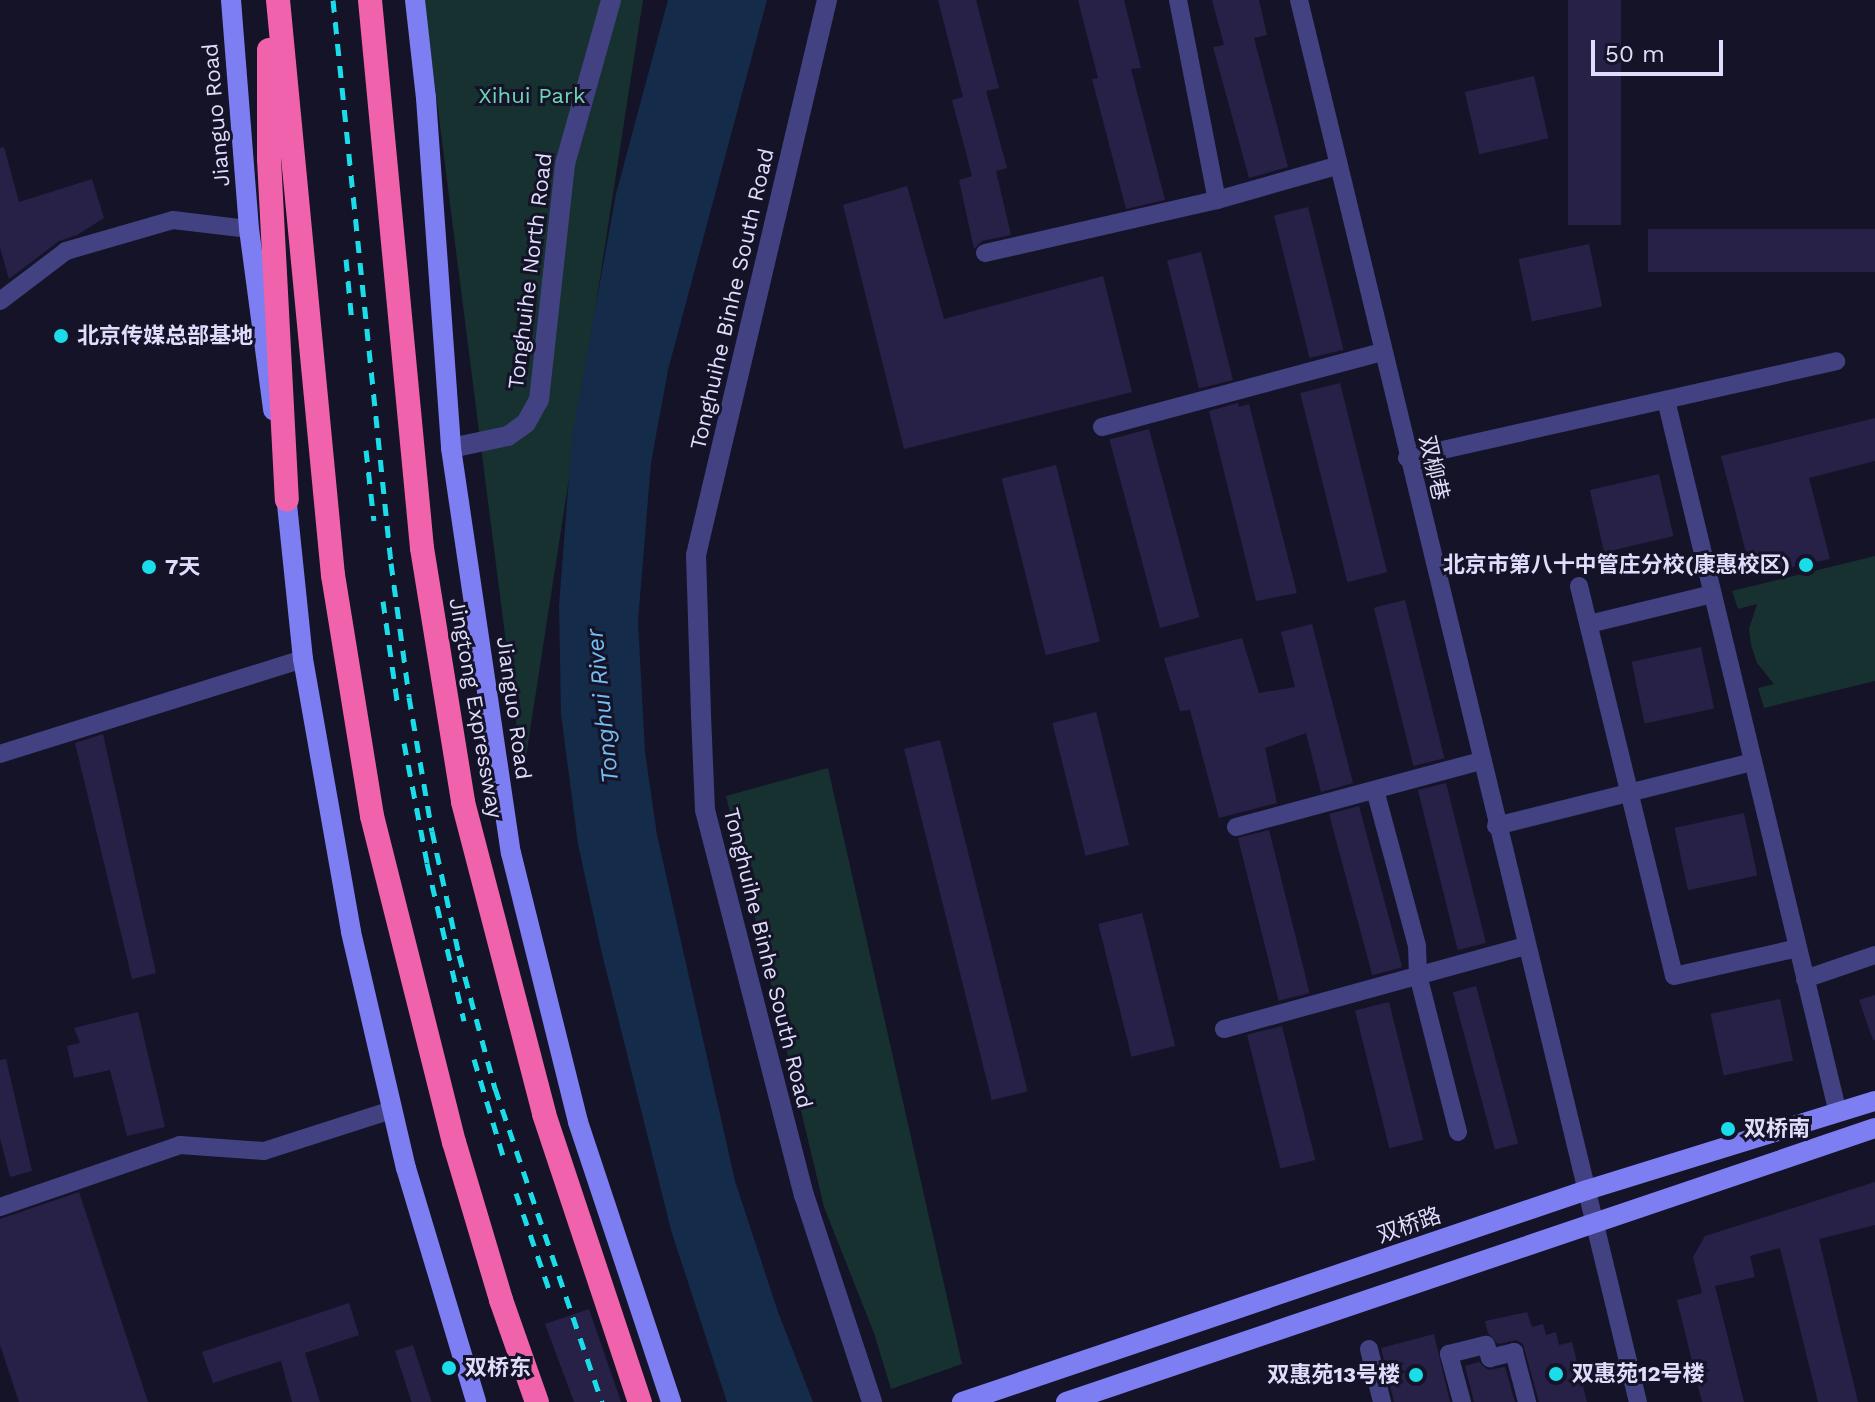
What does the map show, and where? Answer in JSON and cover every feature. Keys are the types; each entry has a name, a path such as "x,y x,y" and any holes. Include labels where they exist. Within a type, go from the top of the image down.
{"highway":[{"path":"269,0 269,159 287,500"},
{"path":"278,0 333,575 372,816 454,1142 501,1300 537,1402"},
{"name":"Jingtong Expressway","path":"370,0 422,548 463,802 544,1114 640,1402"}],"main road":[{"name":"Jianguo Road","path":"231,0 249,229 262,341 287,500 303,659 351,932 392,1110 476,1402"},
{"name":"Jianguo Road","path":"415,0 426,98 451,448 511,853 578,1122 671,1402"},
{"name":"双桥路","path":"962,1402 1587,1190 1875,1101"},
{"path":"1066,1402 1875,1128"}],"street":[{"name":"Tonghuihe North Road","path":"451,448 508,436 526,423 539,400 565,164 611,0"},
{"name":"Tonghuihe Binhe South Road","path":"827,0 696,555 700,699 705,810 804,1195 872,1402"},
{"path":"1178,0 1217,200"},
{"name":"双柳巷","path":"1299,0 1336,166 1638,1402"},
{"path":"985,253 1217,200 1336,166"},
{"path":"0,301 66,251 96,242 173,220 249,229"},
{"path":"1102,427 1382,352"},
{"path":"1407,458 1836,361"},
{"path":"1666,400 1838,1113"},
{"path":"1579,586 1674,976 1798,948"},
{"path":"1589,624 1712,594"},
{"path":"0,754 303,659"},
{"path":"1236,827 1480,761"},
{"path":"1496,826 1753,762"},
{"path":"1375,790 1417,946 1418,975 1458,1132"},
{"path":"1224,1029 1526,946"},
{"path":"1805,979 1875,955"},
{"path":"0,1207 180,1145 264,1151 392,1110"},
{"path":"1462,1402 1449,1354 1486,1345 1490,1358 1514,1352 1527,1402"},
{"path":"1369,1349 1382,1402"}],"green space":[{"name":"Xihui Park","path":"424,0 643,0 523,776"},
{"path":"1875,556 1875,681 1764,708 1758,688 1774,684 1757,663 1751,645 1749,629 1757,604 1738,609 1732,591"},
{"path":"828,768 962,1364 891,1389 874,1333 824,1207 726,796"}],"water":[{"name":"Tonghui River","path":"668,0 767,0 668,370 651,463 638,621 645,752 657,835 735,1181 778,1312 813,1402 727,1402 671,1230 602,954 578,844 561,714 559,606 572,437 616,194"}],"building":[{"path":"938,0 976,0 999,88 986,91 1007,168 996,171 1011,235 982,241 974,249 959,180 972,176 952,100 963,97"},
{"path":"1078,0 1124,0 1141,68 1131,69 1165,200 1126,209 1092,79 1098,78"},
{"path":"1212,0 1259,0 1267,35 1254,38 1288,167 1249,178 1213,47 1224,45"},
{"path":"1568,0 1621,0 1621,225 1568,225"},
{"path":"1534,76 1548,138 1479,154 1465,92"},
{"path":"4,147 19,202 92,179 104,218 77,235 59,241 9,279 0,248 0,148"},
{"path":"907,186 944,319 1103,276 1132,392 904,449 843,205"},
{"path":"1308,207 1344,350 1310,358 1274,215"},
{"path":"1648,229 1875,229 1875,272 1648,272"},
{"path":"1589,244 1602,307 1532,322 1519,259"},
{"path":"1201,252 1233,380 1199,389 1167,260"},
{"path":"1340,383 1387,572 1347,582 1300,393"},
{"path":"1238,403 1239,407 1249,404 1297,593 1256,601 1209,411"},
{"path":"1875,418 1875,461 1809,478 1830,559 1752,576 1721,456"},
{"path":"1149,429 1199,617 1160,628 1109,440"},
{"path":"1056,465 1100,642 1046,655 1002,479"},
{"path":"1659,474 1673,536 1604,552 1590,490"},
{"path":"1405,600 1444,758 1413,766 1374,608"},
{"path":"1312,624 1353,783 1321,792 1306,733 1265,748 1277,803 1219,818 1190,710 1180,711 1164,658 1242,638 1259,693 1295,687 1281,632"},
{"path":"1701,647 1714,709 1645,723 1632,662"},
{"path":"1096,712 1129,845 1085,856 1052,723"},
{"path":"103,734 156,973 132,979 75,743"},
{"path":"940,740 1028,1091 992,1100 904,749"},
{"path":"1446,783 1486,943 1458,950 1418,790"},
{"path":"1359,806 1402,967 1372,975 1329,814"},
{"path":"1744,813 1757,876 1688,890 1675,828"},
{"path":"1269,830 1310,993 1279,1001 1238,838"},
{"path":"1142,913 1175,1046 1131,1057 1098,924"},
{"path":"1476,986 1518,1143 1495,1150 1453,992"},
{"path":"1875,995 1875,1040 1873,1040 1859,1000"},
{"path":"1780,999 1793,1061 1724,1075 1711,1014"},
{"path":"1389,1002 1423,1140 1389,1148 1355,1010"},
{"path":"138,1012 165,1127 127,1136 110,1070 74,1078 67,1046 80,1043 74,1028"},
{"path":"1282,1026 1315,1160 1280,1169 1247,1035"},
{"path":"6,1059 32,1171 10,1177 0,1138 0,1060"},
{"path":"1875,1182 1875,1225 1819,1239 1858,1402 1818,1402 1780,1248 1750,1256 1755,1277 1715,1286 1744,1402 1702,1402 1677,1300 1702,1293 1693,1257 1705,1236"},
{"path":"79,1192 148,1402 19,1402 0,1345 0,1219"},
{"path":"349,1303 359,1335 305,1353 320,1402 292,1402 281,1361 213,1383 202,1352"},
{"path":"589,1309 621,1402 574,1402 545,1324"},
{"name":"双惠苑12号楼","path":"1527,1312 1532,1327 1543,1324 1546,1335 1556,1332 1559,1345 1572,1342 1587,1402 1539,1402 1523,1344 1516,1340 1498,1344 1488,1333 1485,1321"},
{"name":"双惠苑13号楼","path":"1434,1334 1450,1402 1394,1402 1381,1348"},
{"path":"413,1345 432,1402 412,1402 395,1351"},
{"path":"1479,1362 1488,1370 1505,1367 1515,1402 1474,1402 1465,1366"}],"railway":[{"path":"333,0 391,563 409,697 432,831 459,955 495,1088 602,1402"},
{"path":"346,259 352,323"},
{"path":"366,450 374,521"},
{"path":"383,601 398,708"},
{"path":"404,743 427,863 464,1021"},
{"path":"474,1059 504,1159"},
{"path":"516,1193 551,1295"}],"place":[{"name":"北京传媒总部基地","path":"61,336"},
{"name":"北京市第八十中管庄分校(康惠校区)","path":"1806,565"},
{"name":"7天","path":"149,567"},
{"name":"双桥南","path":"1728,1129"},
{"name":"双桥东","path":"449,1368"},
{"name":"双惠苑12号楼","path":"1556,1374"},
{"name":"双惠苑13号楼","path":"1416,1375"}]}
